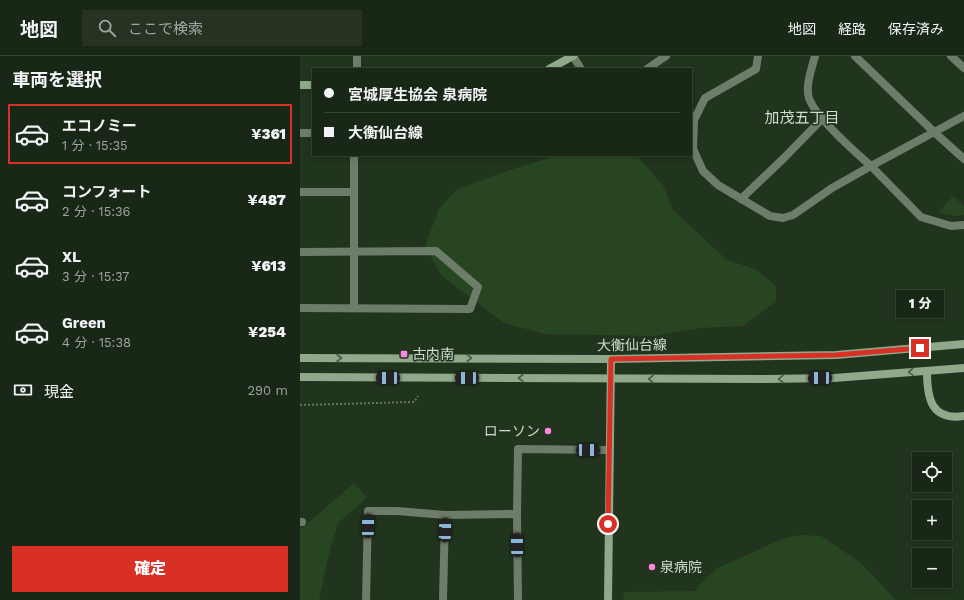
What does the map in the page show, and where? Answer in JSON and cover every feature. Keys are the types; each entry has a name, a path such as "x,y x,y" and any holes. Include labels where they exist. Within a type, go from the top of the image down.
{"main road":[{"path":"551,68 573,56"},
{"path":"300,85 312,85"},
{"name":"大衡仙台線","path":"300,358 611,359 836,355 964,344"},
{"path":"608,600 611,359"},
{"path":"300,377 610,379 834,378 964,368"},
{"path":"927,371 927,382 932,404 939,414 951,417 964,416"}],"street":[{"path":"356,56 356,68"},
{"path":"573,56 580,68"},
{"path":"648,68 666,56"},
{"path":"758,56 756,69 705,98 694,120 693,150 703,171 718,185 770,216 783,218 793,215 832,188 964,116"},
{"path":"815,56 808,86 808,98 814,109 844,141 921,217 951,226 964,225"},
{"path":"855,56 964,159"},
{"path":"951,56 964,68"},
{"path":"740,199 784,158 823,118"},
{"path":"300,133 312,133"},
{"path":"354,156 354,308"},
{"path":"300,192 354,192"},
{"path":"300,252 436,251 478,287 470,309 300,308"},
{"path":"518,600 518,449 609,450"},
{"path":"366,600 368,511 397,511 445,515 517,514"},
{"path":"443,600 445,515"}],"path":[{"path":"300,405 414,402 418,396"}],"green space":[{"path":"554,156 637,156 663,185 673,210 727,260 755,269 776,286 776,302 743,326 701,328 655,336 545,334 504,323 441,275 425,246 439,209 456,190 498,174"},
{"path":"953,196 964,206 964,215 956,216 938,213"},
{"path":"354,483 367,498 338,523 328,558 319,600 300,600 300,528 308,523"},
{"path":"802,535 821,536 860,562 896,600 623,600 624,592 695,591 699,585 717,568 787,537"}],"place":[{"name":"古内南","path":"404,354"},
{"name":"ローソン","path":"548,431"},
{"name":"泉病院","path":"652,567"}],"district":[{"name":"加茂五丁目","path":"802,118"}],"route":[{"path":"608,524 611,359 836,355 920,348"}]}
